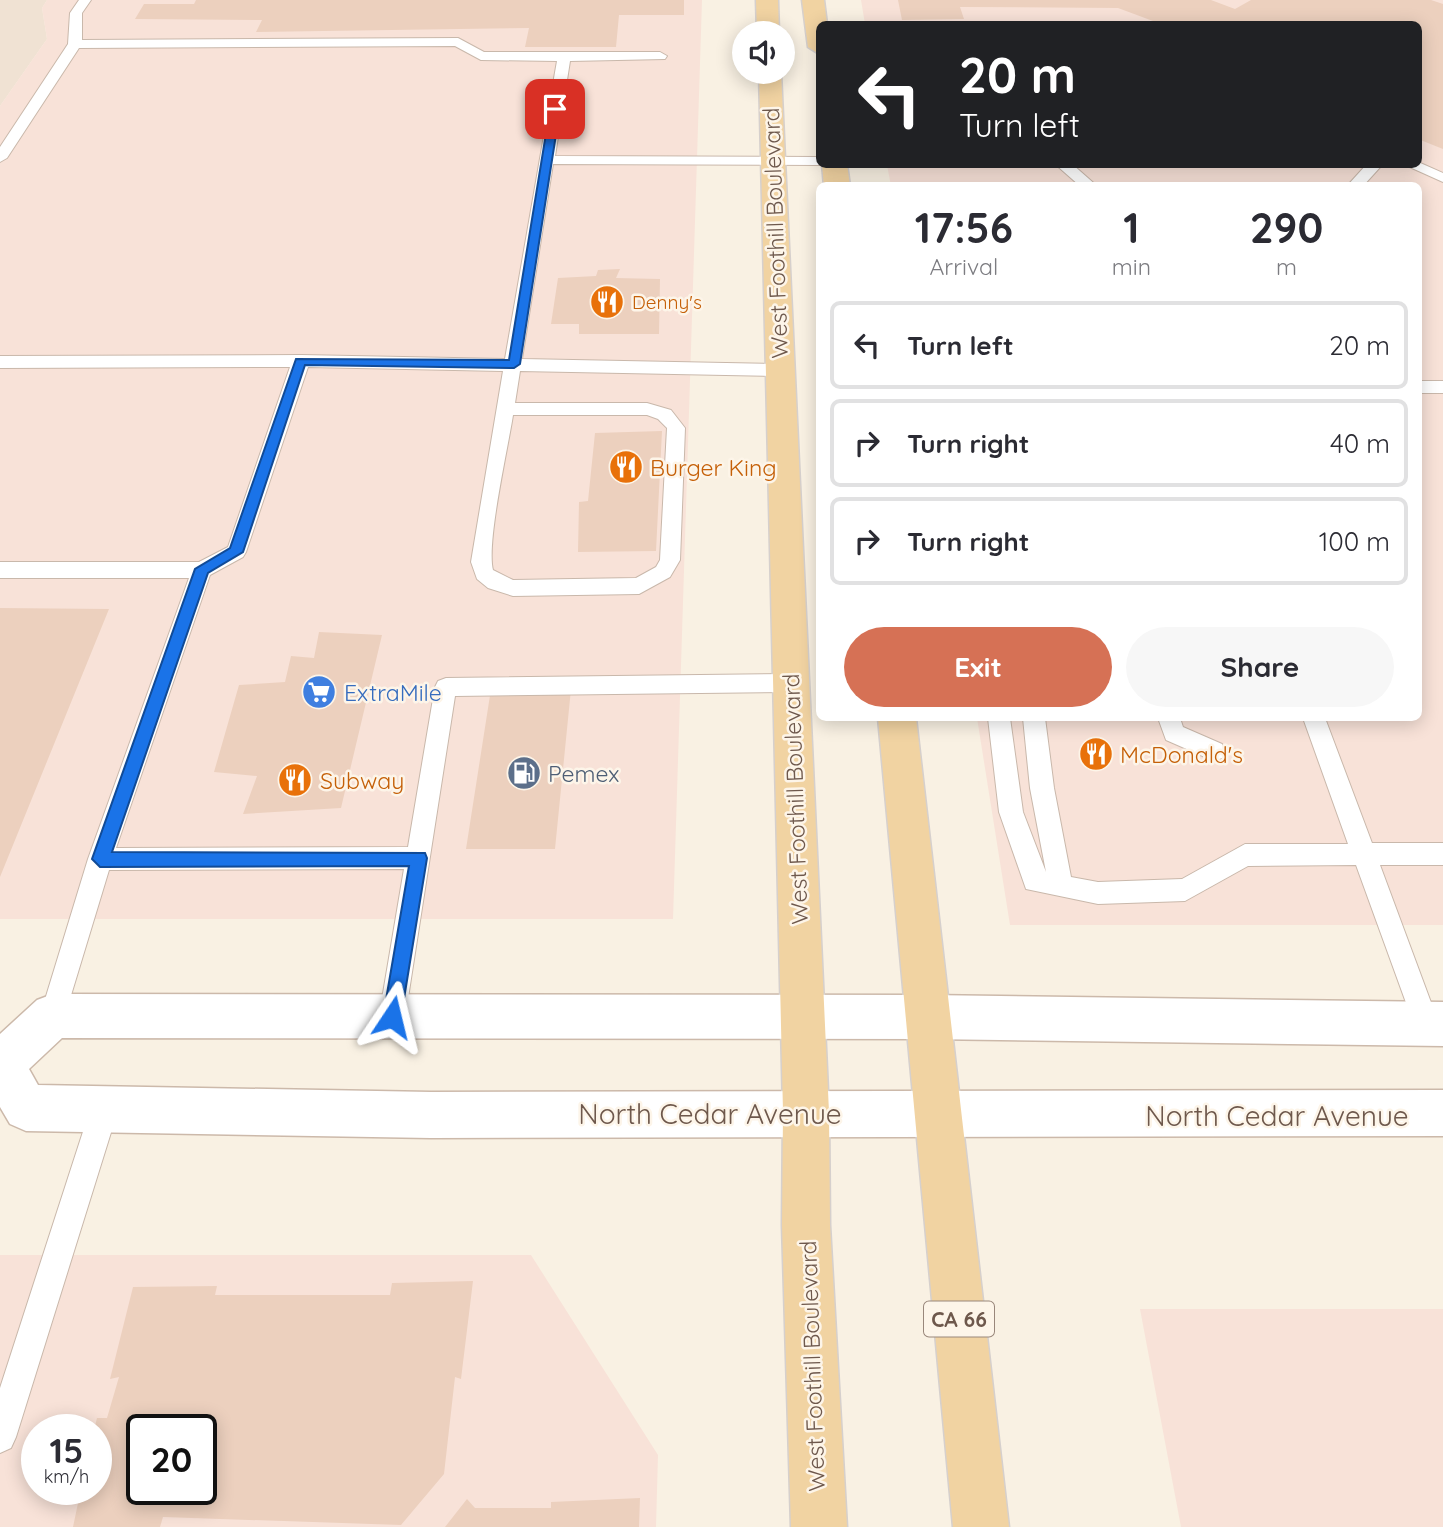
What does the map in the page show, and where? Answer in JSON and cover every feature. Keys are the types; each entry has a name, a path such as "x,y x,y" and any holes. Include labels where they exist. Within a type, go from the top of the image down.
{"main road":[{"path":"767,0 768,21"},
{"path":"813,0 816,24"},
{"name":"West Foothill Boulevard","path":"770,84 806,1112 806,1225 819,1527"},
{"name":"CA 66","path":"897,721 981,1527"},
{"path":"53,1016 927,1017 1434,1024"},
{"name":"North Cedar Avenue","path":"53,1016 1,1065 26,1108 431,1115 806,1112 936,1112 1034,1116 1443,1113"}],"lane":[{"path":"0,158 75,44 76,13 85,0"},
{"path":"75,44 431,42 458,43 481,56 660,56"},
{"path":"506,408 647,409 664,412 676,428 670,560 663,572 650,583 639,586 513,588 495,582 484,574 481,562 486,523 564,57"},
{"path":"547,160 816,161"},
{"path":"1067,168 1085,182"},
{"path":"1358,182 1372,168"},
{"path":"1419,168 1443,178"},
{"path":"0,570 202,569 236,552 300,361"},
{"path":"0,362 300,361 780,370"},
{"path":"1422,387 1443,387"},
{"path":"53,1016 100,859 202,569"},
{"path":"392,1017 446,687 791,683"},
{"path":"999,721 1011,812 1035,881 1098,893 1185,890 1245,855 1443,854"},
{"path":"1034,721 1042,788 1060,886"},
{"path":"1170,721 1174,733 1214,751"},
{"path":"1315,721 1363,853 1434,1024"},
{"path":"100,859 419,858"},
{"path":"0,1437 104,1110"}],"shaded area":[{"path":"0,0 47,0 42,8 47,39 0,106"},
{"path":"47,0 702,0 673,919 0,919 0,106 47,39 42,8"},
{"path":"861,0 1443,0 1443,925 1010,925 977,721 1422,721 1422,182 890,182 888,168 1422,168 1422,21 864,21"},
{"path":"0,1255 531,1255 658,1455 656,1527 0,1527"},
{"path":"1140,1309 1443,1309 1443,1527 1181,1527"}],"building":[{"path":"196,0 684,0 684,15 619,15 616,47 525,47 529,28 256,32 262,20 135,19 144,4 194,4"},
{"path":"898,0 1211,0 1235,9 1251,0 1431,0 1443,4 1443,149 1422,141 1422,21 1153,21 1118,8 960,7 964,19 902,20"},
{"name":"Denny's","path":"620,269 616,278 660,279 659,334 579,334 579,324 551,324 558,278 596,276 598,270"},
{"name":"Burger King","path":"662,431 656,551 578,552 579,502 588,501 595,433"},
{"path":"0,608 109,609 0,877"},
{"path":"319,632 382,635 341,808 243,814 257,776 214,772 239,685 285,682 291,656 314,658"},
{"path":"491,689 571,689 555,849 466,849"},
{"path":"473,1281 461,1379 455,1377 444,1474 401,1525 163,1517 160,1527 73,1527 78,1505 112,1505 112,1414 108,1414 119,1377 110,1379 133,1287 217,1286 215,1295 390,1295 392,1283"},
{"path":"640,1498 639,1527 445,1527 467,1499 475,1508 551,1508 551,1502"}],"place":[{"name":"Denny's","path":"607,302"},
{"name":"Burger King","path":"626,467"},
{"name":"ExtraMile","path":"319,692"},
{"name":"McDonald's","path":"1096,754"},
{"name":"Pemex","path":"524,773"},
{"name":"Subway","path":"295,780"}],"route":[{"path":"392,1017 419,858 100,859 202,569 236,552 300,361 514,364 555,109"}]}
